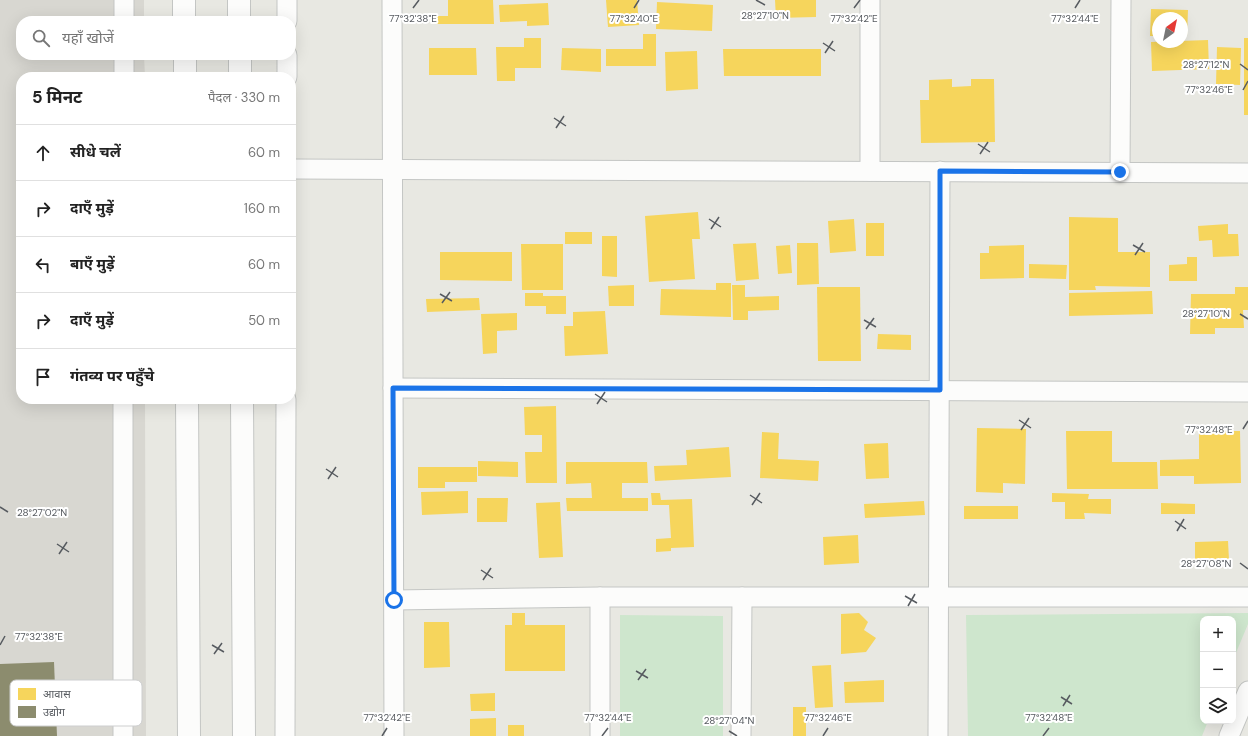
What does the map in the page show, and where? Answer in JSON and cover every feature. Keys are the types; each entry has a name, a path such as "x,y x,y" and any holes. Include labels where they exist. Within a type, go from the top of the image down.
{"street":[{"path":"124,0 124,16"},
{"path":"184,0 184,16"},
{"path":"239,0 239,16"},
{"path":"287,0 287,16"},
{"path":"392,0 394,736"},
{"path":"870,0 870,171"},
{"path":"1120,0 1120,172"},
{"path":"124,60 124,72"},
{"path":"185,60 185,72"},
{"path":"240,60 240,72"},
{"path":"287,60 287,72"},
{"path":"296,169 1248,173"},
{"path":"938,736 940,171"},
{"path":"393,388 1248,392"},
{"path":"123,404 123,680"},
{"path":"187,404 189,736"},
{"path":"242,404 244,736"},
{"path":"285,736 286,404"},
{"path":"394,600 600,597 1248,597"},
{"path":"600,597 600,736"},
{"path":"741,736 742,597"},
{"path":"1229,736 1248,691"}],"shaded area":[{"path":"0,0 144,0 144,16 16,16 16,60 144,60 145,72 16,72 16,404 145,404 146,736 0,736"}],"green space":[{"path":"1248,613 1248,624 1236,653 1236,616 1200,616 1200,724 1207,724 1202,736 968,736 966,615"},
{"path":"620,615 723,616 723,736 620,736"}],"building: आवास":[{"path":"448,0 493,0 494,24 436,24 436,16 448,16"},
{"path":"606,0 637,0 639,25 608,27"},
{"path":"775,0 816,0 816,17 776,18"},
{"path":"657,2 713,5 712,31 656,29"},
{"path":"548,3 549,25 527,26 527,21 500,22 499,5"},
{"path":"1151,9 1188,10 1188,12 1152,12 1152,36 1150,36"},
{"path":"643,34 656,34 656,66 606,66 606,49 643,49"},
{"path":"524,38 541,38 541,68 515,68 515,81 497,81 496,47 524,47"},
{"path":"1244,38 1248,38 1248,115 1244,115"},
{"path":"1208,40 1209,69 1152,71 1151,42 1152,48 1188,48 1188,41"},
{"path":"1217,47 1241,48 1240,85 1216,84"},
{"path":"429,48 476,48 477,75 429,75"},
{"path":"562,48 601,49 601,72 561,70"},
{"path":"723,49 821,49 821,76 724,76"},
{"path":"697,51 698,89 666,91 665,52"},
{"path":"952,79 952,87 971,86 971,79 994,79 995,142 921,143 920,100 929,100 929,80"},
{"path":"698,212 700,239 692,239 695,279 649,282 645,216"},
{"path":"1069,217 1118,218 1118,252 1150,252 1150,287 1095,286 1096,290 1069,290"},
{"path":"854,219 856,251 830,253 828,221"},
{"path":"866,223 884,223 884,256 866,256"},
{"path":"1228,224 1228,234 1238,234 1239,256 1213,257 1212,240 1199,241 1198,226"},
{"path":"565,232 592,232 592,244 565,244"},
{"path":"602,236 617,236 617,277 602,276"},
{"path":"756,243 759,279 736,281 733,244"},
{"path":"797,243 818,243 819,284 797,285"},
{"path":"521,244 563,244 563,290 522,290"},
{"path":"790,245 792,273 778,274 776,246"},
{"path":"1024,245 1024,278 980,279 980,253 989,253 989,246"},
{"path":"440,252 512,252 512,281 440,280"},
{"path":"1187,257 1197,257 1197,281 1169,281 1169,265 1187,264"},
{"path":"1029,264 1067,265 1066,279 1029,278"},
{"path":"716,283 731,283 731,317 660,315 661,289 716,290"},
{"path":"634,285 634,306 609,306 608,286"},
{"path":"732,285 745,285 745,297 779,296 779,310 748,311 748,320 733,320"},
{"path":"817,287 860,287 861,361 818,361"},
{"path":"1235,287 1248,287 1248,310 1243,310 1244,328 1215,328 1215,334 1190,334 1191,294 1235,294"},
{"path":"1152,291 1153,314 1069,316 1069,293"},
{"path":"525,293 543,293 543,296 566,296 566,314 546,314 546,306 525,306"},
{"path":"479,298 480,310 427,312 426,299"},
{"path":"605,311 608,354 565,356 564,326 573,326 573,312"},
{"path":"517,313 517,330 497,331 497,353 483,354 481,314"},
{"path":"878,334 911,335 911,350 877,349"},
{"path":"556,406 557,483 526,483 525,452 542,452 542,435 525,435 524,407"},
{"path":"977,428 1026,429 1025,484 1003,483 1003,493 976,492"},
{"path":"1066,431 1112,431 1112,462 1157,462 1158,489 1067,489"},
{"path":"1199,431 1240,431 1241,483 1194,484 1194,476 1160,476 1160,460 1199,459"},
{"path":"762,432 779,433 778,459 819,461 818,481 760,478"},
{"path":"888,443 889,478 866,479 864,444"},
{"path":"729,447 731,477 655,481 654,466 687,465 686,450"},
{"path":"478,461 518,462 518,477 478,476"},
{"path":"566,462 647,462 648,483 622,483 622,498 648,498 648,511 567,511 566,498 592,498 591,483 566,484"},
{"path":"418,467 477,467 477,482 445,482 445,488 418,488"},
{"path":"468,491 468,513 422,515 421,492"},
{"path":"651,493 660,493 661,500 692,499 694,547 671,548 671,551 656,552 656,539 671,538 669,505 652,505"},
{"path":"1052,493 1089,494 1088,499 1111,499 1111,514 1084,513 1085,519 1065,519 1065,502 1052,502"},
{"path":"477,498 508,498 507,522 477,522"},
{"path":"924,501 925,515 865,518 864,504"},
{"path":"560,502 563,557 539,558 536,503"},
{"path":"1161,503 1195,504 1195,514 1161,514"},
{"path":"964,506 1018,506 1018,519 964,519"},
{"path":"858,535 859,563 824,565 823,537"},
{"path":"1228,541 1229,560 1195,560 1195,542"},
{"path":"512,613 525,613 525,625 565,625 565,671 505,671 505,625 512,625"},
{"path":"859,613 868,622 864,630 876,638 866,652 841,654 841,614"},
{"path":"424,622 449,622 450,667 424,668"},
{"path":"831,665 833,707 815,708 812,666"},
{"path":"884,680 884,702 845,703 844,682"},
{"path":"495,693 495,711 471,711 470,694"},
{"path":"793,707 806,707 806,736 793,736"},
{"path":"496,718 496,736 470,736 470,719"},
{"path":"508,725 524,725 524,736 508,736"}],"building: उद्योग":[{"path":"54,662 55,680 10,680 10,726 57,726 57,736 0,736 0,664"}],"route":[{"path":"394,600 393,388 940,390 940,171 1120,172"}]}
